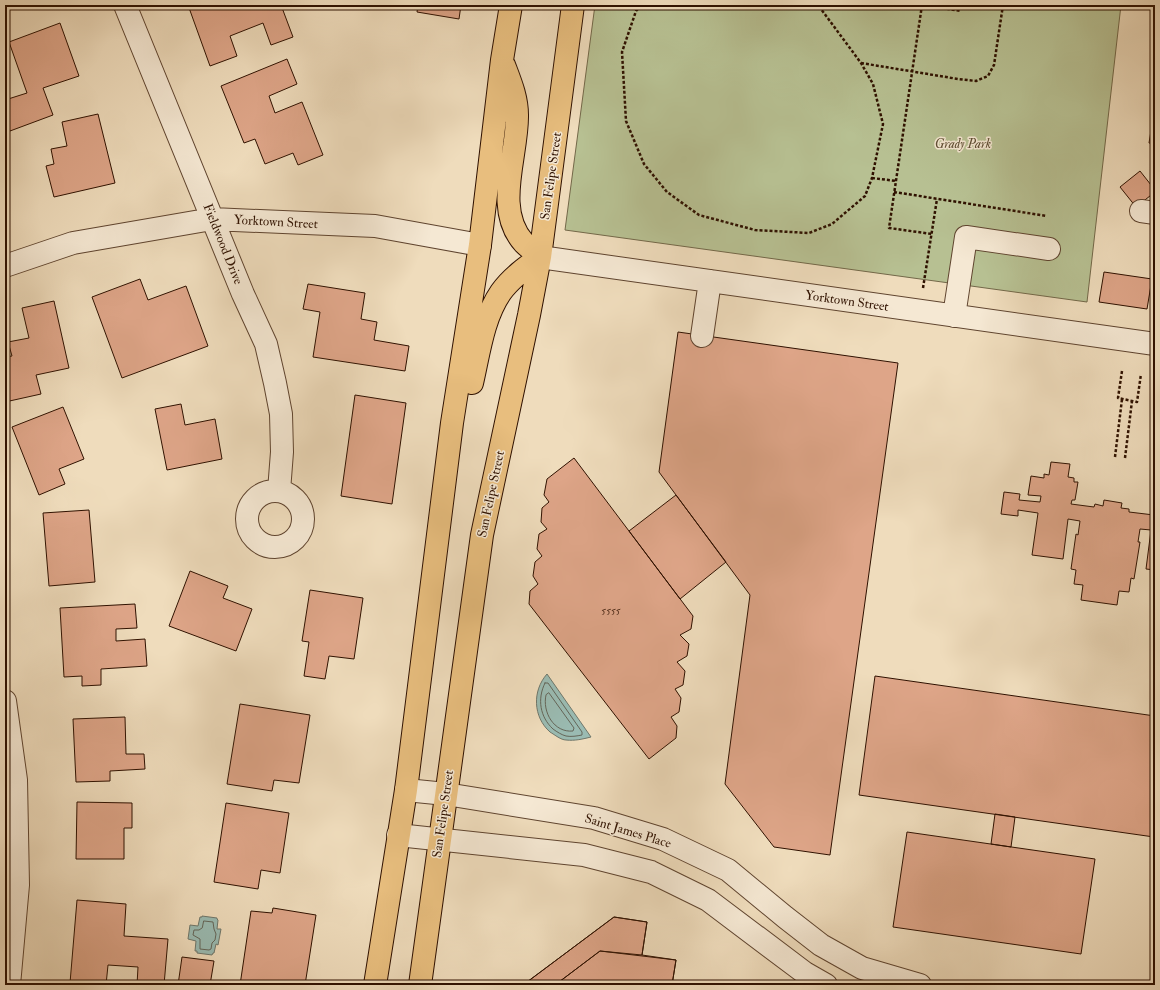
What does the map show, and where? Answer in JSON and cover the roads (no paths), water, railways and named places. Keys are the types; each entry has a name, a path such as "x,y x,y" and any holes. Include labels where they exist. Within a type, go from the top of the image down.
{"main road":[{"path":"375,985 406,790 452,423 480,245 502,60 511,5"},
{"name":"San Felipe Street","path":"420,985 482,536 540,257 573,5"},
{"path":"452,423 472,383 484,332 492,309 501,292 520,272 540,257 523,242 514,226 509,211 508,194 516,135 517,115 515,97 502,60"}],"street":[{"name":"Fieldwood Drive","path":"125,5 243,294 266,344 281,414 282,452 279,491"},
{"name":"Yorktown Street","path":"5,266 73,243 212,219 375,226 480,245"},
{"path":"954,316 966,237 1049,249"},
{"name":"Yorktown Street","path":"540,257 1155,344"},
{"path":"702,336 710,281"},
{"path":"5,701 16,780 18,885 9,985"},
{"name":"Saint James Place","path":"406,790 446,794 594,818 663,839 728,870 821,945 862,968 920,985"},
{"path":"398,835 584,855 651,872 708,900 802,979 826,985"},
{"path":"802,979 821,945"}],"water":[{"path":"547,674 591,737 576,740 564,740 550,732 544,726 540,719 536,704 539,688"},
{"path":"200,917 217,918 217,929 221,929 218,945 216,944 212,955 197,953 197,951 195,951 196,941 188,939 190,925 198,926"}],"park label":[{"name":"Grady Park","path":"963,144"}]}
